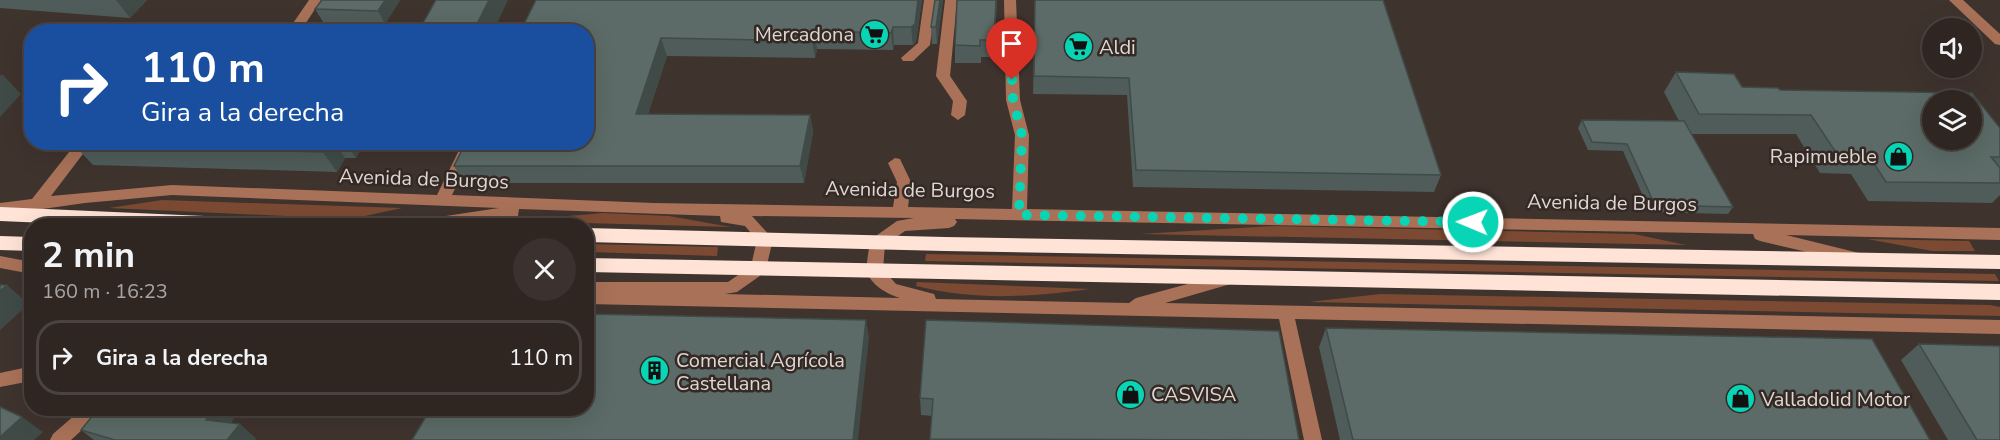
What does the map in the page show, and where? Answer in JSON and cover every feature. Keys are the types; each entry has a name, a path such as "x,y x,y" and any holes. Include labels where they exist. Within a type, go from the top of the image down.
{"highway":[{"path":"0,214 91,218"},
{"path":"594,235 2000,262"},
{"path":"0,243 24,244"},
{"path":"594,265 2000,292"}],"street":[{"path":"298,24 315,0"},
{"path":"908,58 924,45 930,0"},
{"path":"951,0 943,76 960,101 958,115"},
{"path":"1010,0 1013,100 1022,135 1019,215"},
{"path":"1955,0 2000,41"},
{"path":"37,204 79,150"},
{"path":"441,202 466,150"},
{"path":"895,163 904,182 900,212"},
{"name":"Avenida de Burgos","path":"0,209 85,197 172,190 654,209 1242,218 2000,234"},
{"path":"472,218 552,206"},
{"path":"594,288 731,288 758,268 765,238 749,221 654,209"},
{"path":"951,306 891,289 875,271 878,242 903,225 945,222 1033,224 1242,218"},
{"path":"1728,228 1868,260"},
{"path":"0,262 24,266"},
{"path":"1121,309 1231,278"},
{"path":"594,298 2000,327"},
{"path":"1286,313 1313,440"},
{"path":"1854,324 1865,343"},
{"path":"0,380 24,375"},
{"path":"59,440 82,416"}],"shaded area":[{"path":"162,200 402,208 356,218 329,218 109,208"},
{"path":"603,213 669,216 731,227 594,223 594,218 545,218"},
{"path":"1274,226 1634,234 1686,245 1140,234"},
{"path":"1867,239 1969,241 1975,251 1932,251"},
{"path":"594,244 718,247 717,256 594,252"},
{"path":"926,254 1995,274 1999,281 925,261"},
{"path":"917,282 1090,289 1024,296 982,296 939,291 916,286"},
{"path":"1380,294 1990,305 2000,307 2000,316 1309,302"}],"building":[{"path":"322,0 385,0 378,11 315,9"},
{"path":"436,0 489,0 477,24 422,24"},
{"path":"536,0 918,0 915,24 911,27 893,27 891,33 814,31 812,41 661,38 636,114 810,115 800,166 454,166 462,150 594,150 594,24 524,24"},
{"path":"935,0 940,0 936,27 931,27"},
{"path":"957,0 996,0 994,40 980,40 980,46 955,45"},
{"path":"1035,0 1383,0 1441,175 1136,170 1129,78 1034,76"},
{"path":"1676,72 1734,74 1742,87 1778,88 1780,90 1922,92 1922,150 1982,150 1982,106 2000,128 2000,157 1991,157 2000,168 2000,183 1886,182 1868,154 1837,154 1811,115 1699,114"},
{"path":"1582,120 1684,121 1733,207 1655,205 1627,144 1592,142"},
{"path":"252,150 324,150 323,152"},
{"path":"594,314 866,320 853,440 412,440 426,416 594,416"},
{"name":"CASVISA","path":"926,320 1279,331 1299,440 930,439 933,399 920,398"},
{"path":"1326,328 1872,339 1930,440 1353,440"},
{"path":"1919,344 2000,346 2000,440 1977,440"},
{"path":"0,407 22,417 0,437"},
{"path":"92,416 209,416 206,420 240,424 227,440 115,440 81,430"}],"place":[{"name":"Mercadona","path":"875,34"},
{"name":"Aldi","path":"1078,47"},
{"name":"Rapimueble","path":"1898,156"},
{"name":"Comercial Agrícola Castellana","path":"655,371"},
{"name":"CASVISA","path":"1130,394"},
{"name":"Valladolid Motor","path":"1740,399"}],"route":[{"path":"1012,80 1013,100 1022,135 1019,215 1473,222"}]}
